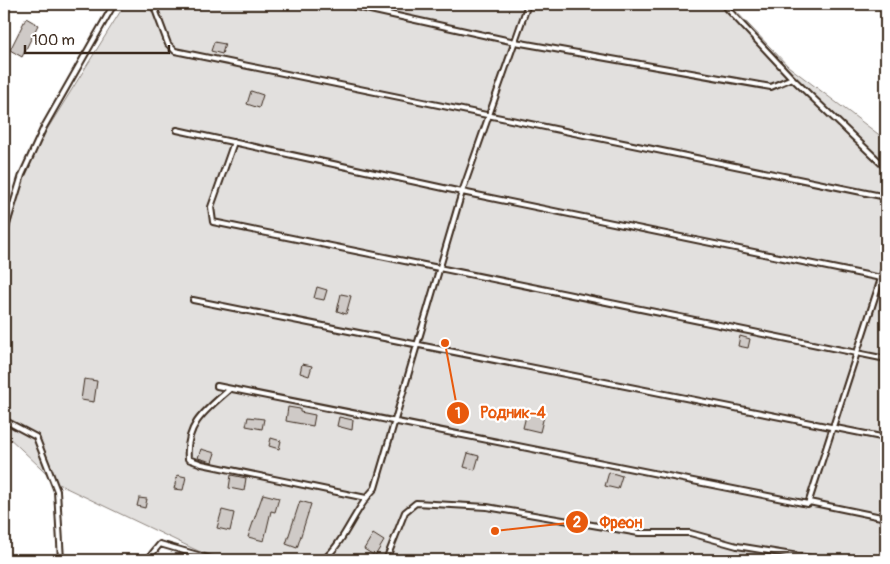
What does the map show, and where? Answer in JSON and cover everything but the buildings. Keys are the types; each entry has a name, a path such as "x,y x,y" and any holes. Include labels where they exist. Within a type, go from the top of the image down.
{"street":[{"path":"4,9 7,4"}],"lane":[{"path":"4,234 22,175 44,127 114,4"},
{"path":"153,4 168,44 174,51 886,197"},
{"path":"343,4 515,42 771,86 792,78"},
{"path":"323,560 333,552 366,498 375,488 396,422 438,269 462,192 528,4"},
{"path":"723,4 792,78 886,168"},
{"path":"177,130 462,192 881,278"},
{"path":"234,142 211,207 213,222 438,269 886,358"},
{"path":"809,502 886,263"},
{"path":"193,300 886,438"},
{"path":"217,386 886,518"},
{"path":"230,388 198,417 187,447 188,459 202,464 366,498"},
{"path":"4,420 36,437 57,492 61,560"},
{"path":"386,560 405,512 416,503 487,507 639,533 690,533 737,546 823,560"},
{"path":"147,560 160,544 215,560"}],"shaded area":[{"path":"125,4 729,4 788,66 886,140 886,560 217,560 58,484 4,433 4,253 25,165"}],"place":[{"name":"Родник-4","path":"445,343"},
{"name":"Фреон","path":"495,531"}]}
